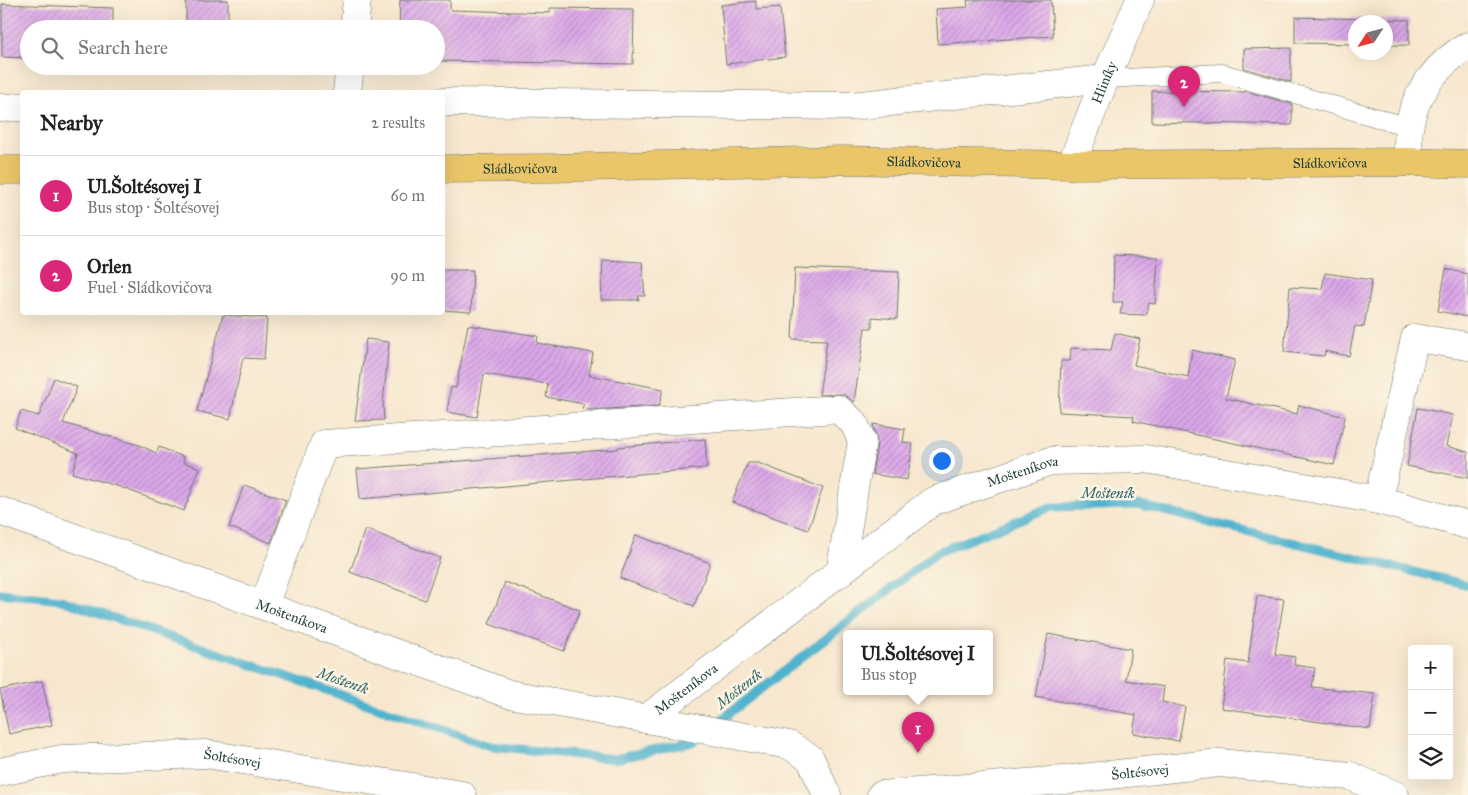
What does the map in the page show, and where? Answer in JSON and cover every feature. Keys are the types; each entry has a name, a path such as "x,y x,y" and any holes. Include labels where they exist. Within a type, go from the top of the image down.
{"main road":[{"name":"Sládkovičova","path":"445,169 841,160 1071,165 1407,162 1468,164"},
{"path":"0,170 20,170"}],"street":[{"path":"355,20 357,0"},
{"name":"Hliníky","path":"1071,165 1105,79 1140,0"},
{"path":"1407,162 1410,127 1418,96 1442,64 1468,46"},
{"path":"347,90 349,75"},
{"path":"445,102 851,106 1105,79"},
{"path":"0,108 20,107"},
{"path":"1378,500 1415,338 1468,346"},
{"path":"264,605 324,444 838,409 854,423 862,441 840,573"},
{"name":"Mošteníkova","path":"646,719 933,501 1051,461 1146,459 1378,500 1468,525"},
{"name":"Mošteníkova","path":"0,511 510,694 789,745 810,758 827,795"},
{"name":"Šoltésovej","path":"0,772 62,758 206,754 462,795"},
{"name":"Šoltésovej","path":"881,795 1067,787 1220,763 1350,776 1395,795"}],"lane":[{"path":"1105,79 1222,73 1410,127"}],"building":[{"path":"186,0 228,0 228,20 186,20"},
{"path":"400,0 450,0 450,10 550,13 550,8 634,9 633,64 445,61 445,20 399,20"},
{"path":"967,0 1051,0 1053,36 938,44 936,9 968,7"},
{"path":"756,1 756,9 780,7 785,57 726,64 721,5"},
{"path":"2,4 113,8 113,20 20,20 20,58 2,57"},
{"path":"1295,17 1348,18 1348,44 1295,43"},
{"path":"1393,20 1409,20 1409,45 1393,45"},
{"path":"1291,48 1291,82 1244,68 1244,49"},
{"path":"1152,91 1245,91 1292,104 1292,125 1152,122"},
{"path":"1114,255 1158,257 1155,304 1149,303 1146,315 1120,314 1123,302 1113,302"},
{"path":"603,260 642,262 645,296 638,296 639,300 601,300"},
{"path":"795,268 899,272 897,319 872,317 872,328 865,328 854,402 843,394 819,395 827,340 792,339"},
{"path":"1446,269 1468,274 1468,317 1438,311"},
{"path":"445,270 473,270 471,312 445,310"},
{"path":"1325,273 1372,280 1364,327 1355,326 1349,356 1325,351 1324,356 1284,352 1290,287 1322,289"},
{"path":"223,315 267,318 264,359 243,358 230,419 197,411"},
{"path":"468,325 538,336 537,343 593,353 589,375 663,389 659,406 591,410 582,408 584,404 546,397 548,384 484,374 477,417 447,412 451,387 456,388"},
{"path":"1115,333 1140,339 1134,365 1188,377 1192,350 1235,360 1226,398 1297,414 1299,405 1345,417 1334,465 1133,421 1134,416 1059,412 1061,361 1070,361 1071,348 1111,350"},
{"path":"366,339 389,342 383,404 384,420 355,421"},
{"path":"54,378 77,387 63,423 139,445 156,453 159,447 184,457 183,462 200,468 184,511 120,487 72,473 78,453 15,428 21,411 39,416"},
{"path":"1418,408 1453,415 1446,446 1468,452 1468,478 1407,466"},
{"path":"873,424 905,429 903,442 913,444 907,480 872,474 877,443"},
{"path":"705,439 707,468 360,499 357,469 618,449 618,447"},
{"path":"748,463 758,463 823,488 808,530 732,502"},
{"path":"244,485 286,500 271,543 229,527"},
{"path":"365,529 440,558 425,600 350,572"},
{"path":"636,535 710,563 694,606 620,578"},
{"path":"505,582 580,610 564,651 489,624"},
{"path":"1257,596 1284,599 1275,654 1295,657 1294,665 1315,668 1312,687 1375,694 1370,729 1221,708 1227,660 1248,663"},
{"path":"1048,634 1131,649 1126,680 1164,687 1162,702 1185,707 1179,741 1133,733 1136,715 1036,697"},
{"path":"42,681 52,725 9,734 0,690"}],"waterway":[{"name":"Mošteník","path":"713,726 938,552 1051,507 1139,505 1468,585"},
{"name":"Mošteník","path":"0,593 61,600 491,746 615,759 693,742 703,734"}],"place":[{"name":"Orlen","path":"1184,107"},
{"name":"Ul.Šoltésovej I","path":"918,753"}]}
